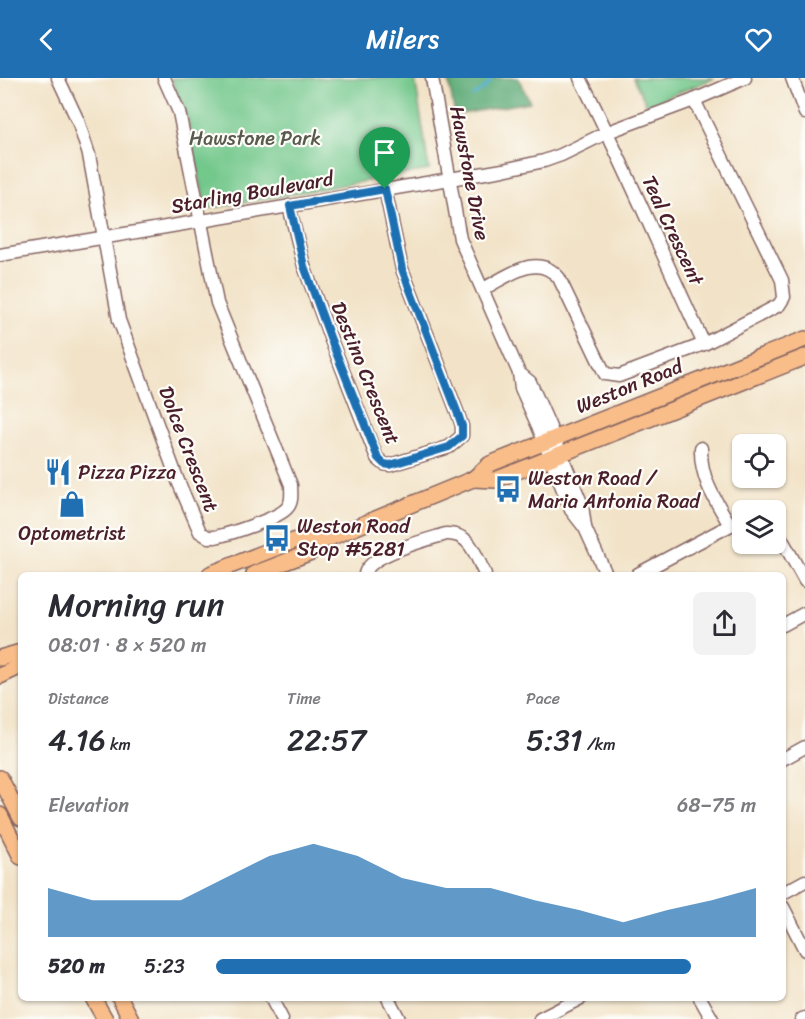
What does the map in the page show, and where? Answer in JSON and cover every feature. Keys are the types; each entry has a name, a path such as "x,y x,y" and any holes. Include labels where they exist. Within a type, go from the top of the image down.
{"main road":[{"name":"Weston Road","path":"259,572 311,552 322,541 473,479 490,464 805,339"},
{"name":"Weston Road","path":"473,479 495,480 805,357"},
{"name":"Weston Road","path":"215,572 306,536 322,541"},
{"path":"0,658 18,653"},
{"path":"0,676 18,667"},
{"path":"0,778 18,812"},
{"path":"0,815 18,851"},
{"path":"95,1001 105,1019"},
{"path":"122,1001 131,1019"}],"street":[{"path":"58,78 78,121 89,155 105,237"},
{"path":"164,78 178,112 200,221"},
{"name":"Hawstone Drive","path":"432,78 460,239 519,373 530,382 571,510 585,528 605,572"},
{"name":"Teal Crescent","path":"580,78 608,132 704,344"},
{"name":"Starling Boulevard","path":"0,255 544,161 608,132 745,78"},
{"path":"792,78 805,113"},
{"path":"483,289 525,267 536,265 553,270 605,374 619,376 704,344 779,305 784,297 782,280 694,100"},
{"name":"Destino Crescent","path":"290,206 304,266 331,340 378,458 384,464 390,465 449,447 462,436 462,426 402,269 385,189"},
{"name":"Dolce Crescent","path":"105,237 119,321 178,481 200,532 207,537 216,537 280,515 289,507 292,497 291,485 218,303 200,221"},
{"path":"643,572 730,525 706,484 700,461 701,448"},
{"path":"365,572 381,557 446,534 456,533 466,539 483,572"},
{"path":"786,547 805,581"},
{"path":"786,624 805,613"},
{"path":"786,757 805,747"},
{"path":"786,891 805,881"},
{"path":"786,913 805,950"},
{"path":"273,1001 282,1019"},
{"path":"390,1001 399,1019"},
{"path":"540,1019 575,1001"},
{"path":"702,1001 712,1019"}],"green space":[{"name":"Hawstone Park","path":"171,78 415,78 429,170 206,209 187,117"},
{"path":"448,78 518,78 530,102 455,115"},
{"path":"633,78 715,78 647,105"}],"waterway":[{"path":"473,96 484,89 491,80 489,78"}],"place":[{"name":"Pizza Pizza","path":"58,472"},
{"name":"Weston Road / Maria Antonia Road","path":"508,489"},
{"name":"Optometrist","path":"72,504"},
{"name":"Weston Road Stop #5281","path":"277,538"}],"route":[{"path":"385,189 402,269 462,426 462,436 449,447 390,465 384,464 378,458 331,340 304,266 290,206 385,189"}]}
